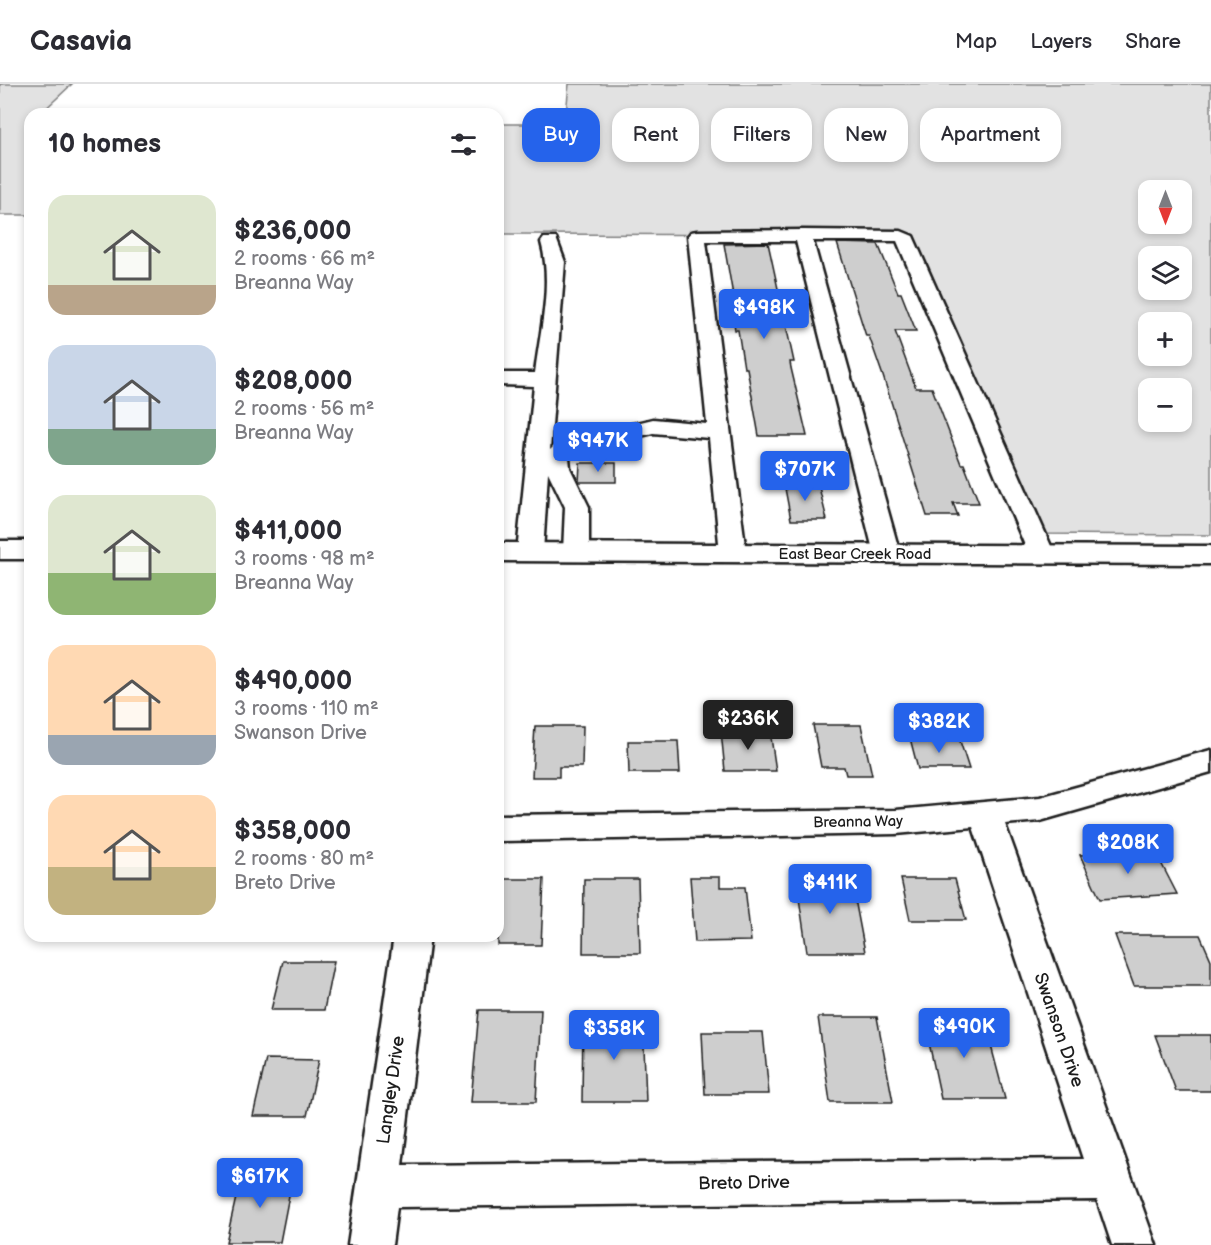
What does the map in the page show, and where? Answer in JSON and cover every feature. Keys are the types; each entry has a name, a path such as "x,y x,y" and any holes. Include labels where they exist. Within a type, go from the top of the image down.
{"main road":[{"path":"0,550 24,550"},
{"name":"East Bear Creek Road","path":"504,552 1211,555"}],"street":[{"path":"803,235 887,554"},
{"path":"733,553 697,236 901,236 907,240 1042,555"},
{"path":"530,552 556,279 556,262 550,242"},
{"path":"504,379 545,380"},
{"path":"576,552 577,507 558,468 557,456 566,447 653,426 718,432"},
{"name":"Breanna Way","path":"504,828 896,822 1040,809 1211,761"},
{"name":"Swanson Drive","path":"985,814 1134,1245"},
{"name":"Langley Drive","path":"370,1245 411,942"},
{"name":"Breto Drive","path":"378,1186 1111,1179"}],"shaded area":[{"path":"0,84 72,84 46,108 24,108 24,215 0,215"},
{"path":"569,84 1211,84 1211,535 1032,534 907,235 504,234 504,124 522,124 522,162 600,162 600,108 567,108"}],"building":[{"path":"768,243 794,362 790,362 791,368 807,436 759,436 747,368 744,368 738,330 735,330 731,301 734,301 724,244"},
{"path":"837,243 878,244 898,293 901,293 916,331 895,331 916,388 932,388 961,464 964,464 979,503 953,503 958,516 927,516 883,376 869,336 866,336"},
{"path":"580,463 616,463 616,482 579,482"},
{"path":"784,483 818,483 827,520 791,520"},
{"path":"813,725 861,725 872,775 846,775 844,767 821,767"},
{"path":"535,726 583,726 582,767 559,767 559,777 532,777"},
{"path":"721,731 770,731 776,771 725,771"},
{"path":"910,738 959,738 969,769 918,769"},
{"path":"628,741 678,741 680,773 629,773"},
{"path":"1155,851 1177,894 1100,899 1080,855"},
{"path":"690,877 720,877 720,887 745,887 751,941 695,942"},
{"path":"796,878 851,878 865,952 807,952"},
{"path":"504,879 544,879 541,945 498,945 498,942 504,942"},
{"path":"584,879 638,879 640,953 583,953"},
{"path":"901,879 955,879 966,920 910,920"},
{"path":"1115,935 1200,935 1211,960 1211,986 1134,986"},
{"path":"283,961 334,961 324,1010 271,1010"},
{"path":"479,1010 541,1010 536,1102 471,1102"},
{"path":"818,1017 877,1017 893,1102 830,1102"},
{"path":"583,1019 643,1019 646,1102 582,1102"},
{"path":"924,1019 984,1019 1005,1099 941,1099"},
{"path":"702,1032 763,1032 769,1094 705,1094"},
{"path":"1155,1035 1211,1035 1211,1091 1176,1091"},
{"path":"266,1059 319,1060 307,1116 253,1116"},
{"path":"241,1175 293,1175 280,1242 226,1242"}]}
